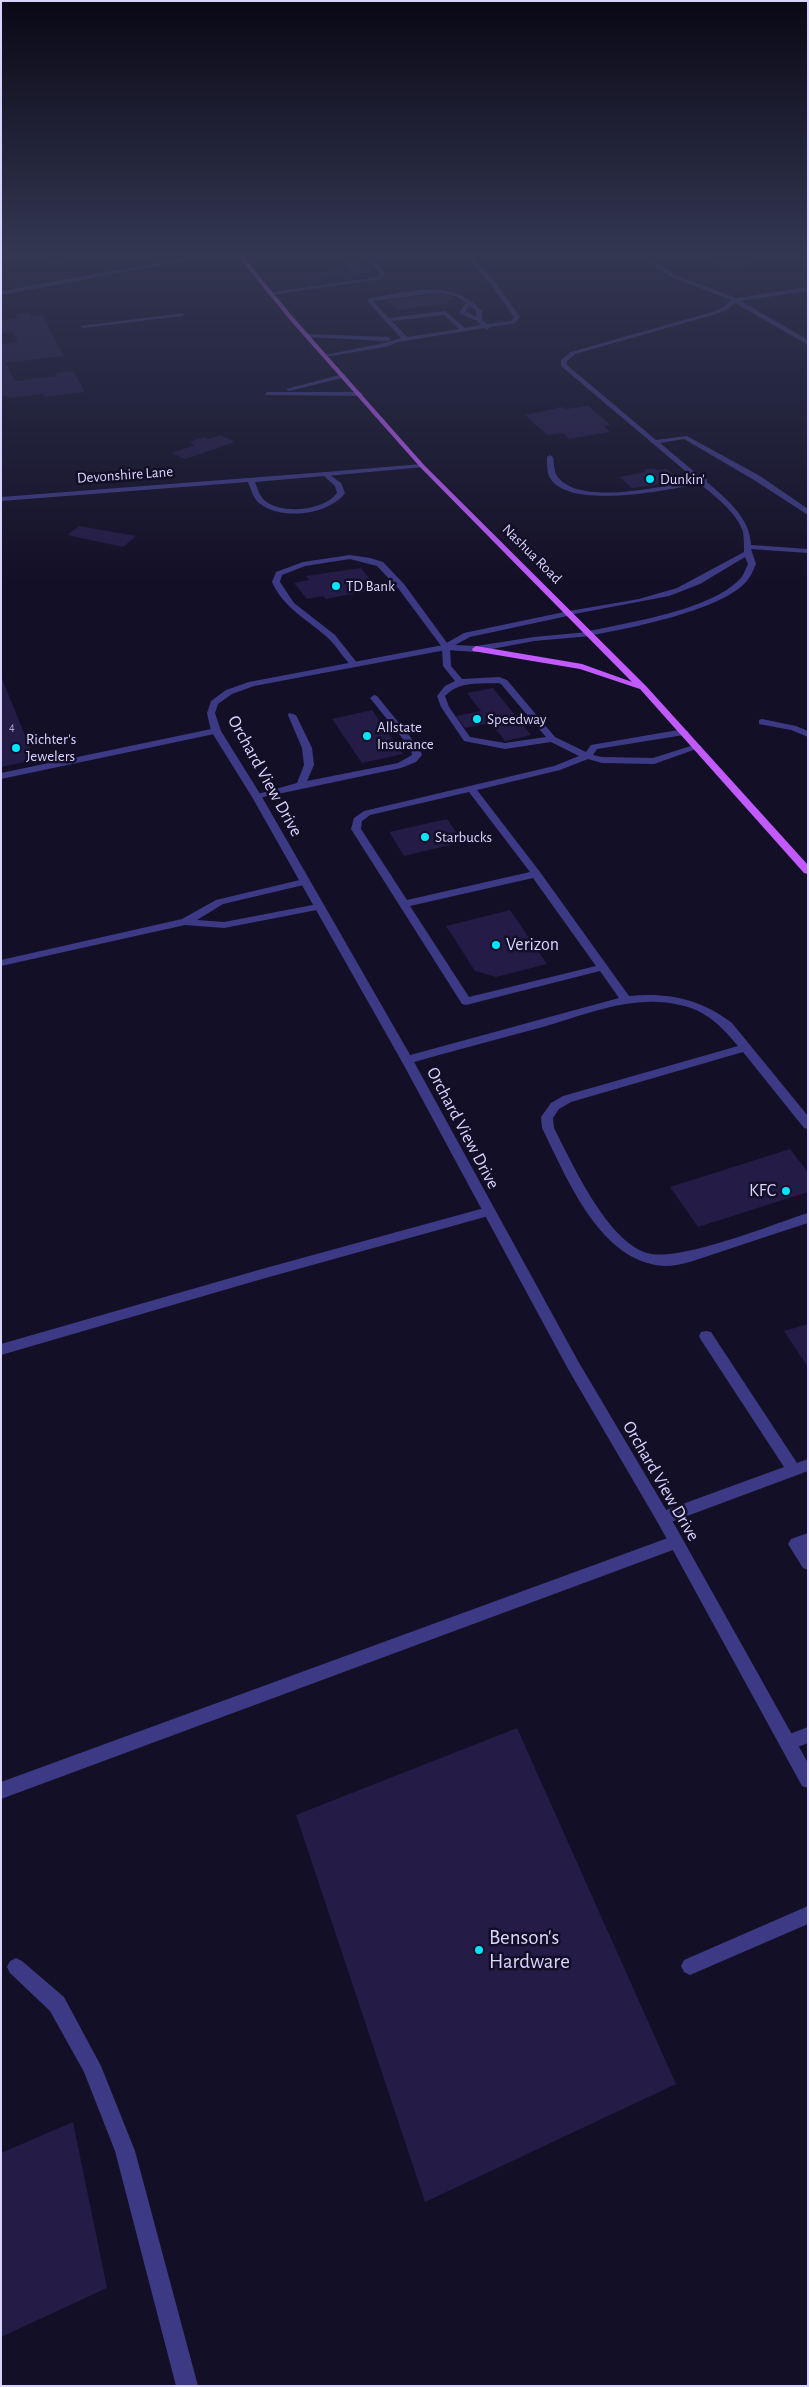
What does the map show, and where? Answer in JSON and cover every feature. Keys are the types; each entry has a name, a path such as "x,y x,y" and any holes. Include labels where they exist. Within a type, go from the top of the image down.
{"main road":[{"name":"Nashua Road","path":"336,366 422,466 643,688 808,871"},
{"path":"476,649 582,667 643,688"}],"street":[{"path":"564,366 704,481 726,502 745,530 748,550 808,551"},
{"path":"344,376 267,394 360,394"},
{"path":"657,442 685,437 756,478 808,514"},
{"path":"550,457 550,473 564,487 576,492 621,494 704,481"},
{"name":"Devonshire Lane","path":"1,499 422,466"},
{"path":"251,480 258,497 265,504 287,510 306,510 324,507 340,497 341,489 326,474"},
{"name":"Orchard View Drive","path":"446,647 467,635 658,596 679,590 700,581 748,550 752,562 749,573 734,586 709,601 654,620 588,634 534,639 476,649 446,647 252,684 229,692 214,703 210,713 216,731 257,797 318,907 407,1060 488,1212 573,1365 663,1518 808,1780"},
{"path":"354,664 330,635 292,605 279,592 276,582 279,574 302,564 350,557 370,560 380,564 401,586 446,647 446,666 460,682"},
{"path":"552,739 505,746 467,739 445,707 441,696 448,688 460,682 499,680 504,682 552,739 587,756 602,760 654,761 696,747"},
{"path":"257,797 301,785 401,765 413,760 417,755 415,749 374,698"},
{"path":"292,715 307,748 309,765 301,785"},
{"path":"762,722 793,728 808,734"},
{"path":"1,776 216,731"},
{"path":"604,967 466,1001 356,829 357,820 367,812 472,790 558,768 587,756 594,747 684,732"},
{"path":"472,790 536,874 626,1000"},
{"path":"404,904 536,874"},
{"path":"185,922 220,902 304,882"},
{"path":"1,963 185,922 224,925 318,907"},
{"path":"407,1060 626,1000 659,997 674,998 716,1014 728,1026 744,1048 808,1124"},
{"path":"744,1048 567,1099 555,1106 547,1117 548,1128 586,1202 604,1226 621,1244 644,1258 667,1261 691,1256 808,1218"},
{"path":"1,1350 262,1274 488,1212"},
{"path":"663,1518 801,1468 706,1336"},
{"path":"808,1540 796,1544 808,1564"},
{"path":"1,1791 676,1542"},
{"path":"788,1743 808,1735"},
{"path":"690,1966 808,1915"},
{"path":"16,1967 58,2004 91,2066 125,2151 187,2386"}],"building":[{"path":"1,366 8,366 15,381 57,376 55,373 73,371 85,392 45,397 43,394 8,398 7,396 1,396"},
{"path":"588,406 611,425 604,426 610,432 569,439 563,433 547,435 525,415 563,407 566,409"},
{"path":"221,435 235,442 185,459 172,453 195,445 189,442 204,437 209,439"},
{"name":"Dunkin'","path":"654,468 657,470 667,469 682,482 632,488 619,477 646,472 643,470"},
{"path":"79,526 136,536 123,547 67,535"},
{"name":"TD Bank","path":"361,568 378,589 326,599 323,596 307,599 294,583 309,580 306,576"},
{"path":"1,676 35,760 1,767"},
{"path":"493,688 531,735 505,741 491,723 465,728 456,716 481,711 467,693"},
{"name":"Allstate Insurance","path":"372,710 403,754 362,763 332,719"},
{"name":"Starbucks","path":"447,819 463,842 404,856 389,832"},
{"name":"Verizon","path":"510,910 547,964 496,977 475,971 446,926"},
{"path":"790,1149 808,1172 808,1192 698,1227 670,1187"},
{"path":"808,1324 808,1367 784,1331"},
{"name":"Benson's Hardware","path":"517,1728 676,2084 425,2202 296,1815"},
{"path":"73,2122 107,2288 1,2337 1,2153"}],"place":[{"name":"Dunkin'","path":"650,479"},
{"name":"TD Bank","path":"336,586"},
{"name":"Speedway","path":"477,719"},
{"name":"Allstate Insurance","path":"367,736"},
{"name":"Richter's Jewelers","path":"16,748"},
{"name":"Starbucks","path":"425,837"},
{"name":"Verizon","path":"496,945"},
{"name":"KFC","path":"786,1191"},
{"name":"Benson's Hardware","path":"479,1950"}]}
